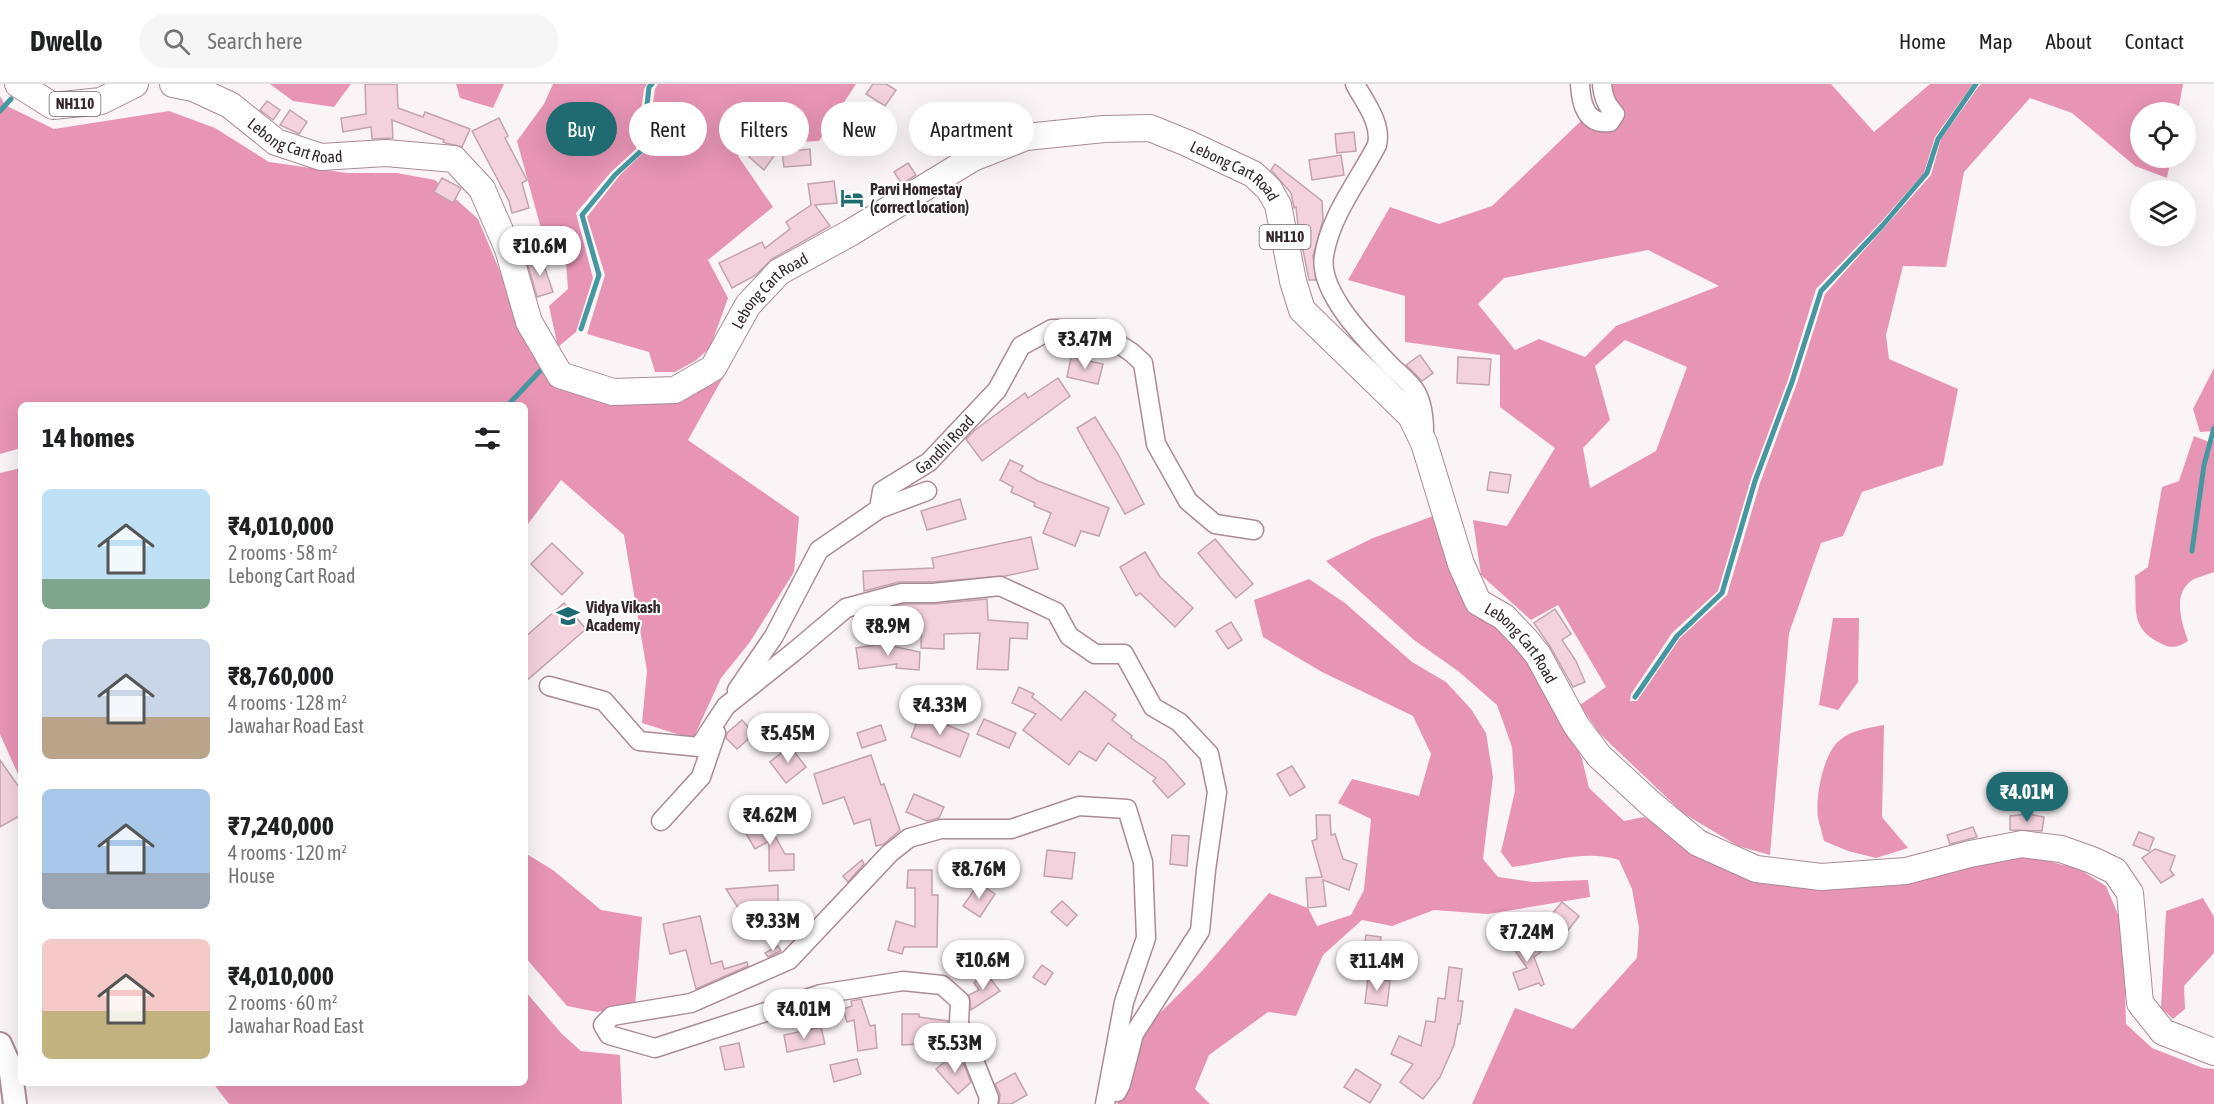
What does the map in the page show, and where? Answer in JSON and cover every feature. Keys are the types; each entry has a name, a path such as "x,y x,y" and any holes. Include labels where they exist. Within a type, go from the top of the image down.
{"highway":[{"name":"NH110","path":"18,84 53,106 101,101 135,84"},
{"name":"Lebong Cart Road","path":"173,84 193,88 230,105 276,142 321,157 386,153 454,159 482,189 508,249 529,322 560,375 613,392 675,390 713,368 748,305 778,273 896,206 973,158 1026,137 1104,129 1150,128 1187,143 1252,174 1269,189 1278,206 1293,281 1302,310 1411,416 1425,443 1461,564 1478,602 1504,617 1526,639 1538,656 1576,725 1599,756 1650,803 1698,843 1756,869 1821,877 1906,871 1970,854 2022,844 2061,849 2092,860 2115,871 2130,893 2140,1003 2163,1032 2214,1052"}],"main road":[{"path":"0,1044 10,1066 15,1104"}],"street":[{"path":"1355,84 1380,134 1377,145 1338,215 1324,254 1323,269 1327,285 1369,343 1416,392 1424,416 1425,443"},
{"path":"1580,84 1586,111 1592,119 1600,123 1610,122 1615,114 1607,105 1602,84"},
{"name":"Gandhi Road","path":"661,821 701,777 726,706 774,636 819,550 879,509 882,491 929,462 997,390 1021,346 1052,328 1095,329 1131,352 1143,363 1156,444 1188,501 1215,524 1254,530"},
{"path":"879,509 927,491"},
{"path":"549,686 603,701 639,741 699,747 726,706 846,608 902,593 933,593 1000,586 1056,612 1069,636 1095,654 1124,654 1153,707 1179,722 1209,754 1217,792 1200,931 1134,1034 1121,1084 1110,1104"},
{"path":"988,1104 989,1098 959,1023 960,1001 942,985 903,981 821,994 655,1048 609,1035 603,1025 612,1016 692,1003 789,960 890,853 909,838 941,829 1011,828 1079,806 1127,809 1143,862 1146,938 1124,1002 1105,1104"}],"shaded area":[{"path":"270,84 351,84 334,107 293,101"},
{"path":"456,84 504,84 493,108 460,98"},
{"path":"553,84 647,84 642,102 629,102 629,155 611,172 576,213 593,278 576,332 558,347 549,306 568,289 564,236 545,243 517,141 544,104"},
{"path":"658,84 856,84 844,102 821,102 821,138 819,141 809,142 809,102 719,102 719,156 738,156 773,207 708,260 728,298 710,348 695,361 675,372 655,372 649,352 587,334 605,275 587,217 620,175 640,156 707,156 707,102 653,102"},
{"path":"1604,84 1831,84 1874,132 1930,84 1973,84 1935,137 1924,173 1880,223 1816,289 1788,380 1751,479 1718,591 1672,633 1631,694 1630,701 1637,701 1680,638 1727,595 1760,483 1797,383 1825,294 1931,175 1941,139 1979,86 1981,84 2183,84 2180,102 2130,102 2130,162 2072,113 2030,98 1964,172 1946,267 1903,266 1886,335 1889,359 1958,389 1943,465 1862,492 1843,536 1821,543 1789,633 1770,855 1738,846 1683,813 1599,733 1580,705 1606,687 1558,605 1531,620 1481,575 1473,520 1507,526 1555,448 1500,407 1500,355 1405,342 1405,296 1348,280 1390,207 1439,224 1492,206 1583,119 1610,125","holes":["1648,250 1719,286 1616,326 1585,357 1539,339 1515,350 1478,304 1504,278","1625,340 1687,367 1656,451 1590,488 1583,448 1610,420 1595,366"]},
{"path":"0,96 5,105 54,129 169,111 215,128 269,162 347,173 397,173 435,180 478,219 527,336 555,381 688,397 731,363 688,440 799,517 794,572 750,642 721,678 693,739 642,723 647,671 624,535 561,480 528,524 528,402 18,402 18,449 0,454"},
{"path":"2140,168 2169,168 2167,178"},
{"path":"2214,368 2214,431 2200,432 2193,409"},
{"path":"2194,436 2209,442 2214,440 2214,572 2191,581 2185,587 2180,601 2180,610 2188,641 2172,647 2151,638 2139,624 2135,576 2148,567 2162,487 2179,481"},
{"path":"18,469 18,774 0,734 0,473"},
{"path":"1439,514 1504,624 1552,687 1582,759 1589,788 1624,821 1644,817 1695,850 1754,874 2016,856 2079,869 2106,886 2123,926 2126,1024 2152,1048 2203,1068 2214,1069 2214,1104 1472,1104 1515,1008 1573,1029 1637,958 1639,928 1632,889 1619,860 1579,856 1512,867 1501,852 1515,791 1512,747 1497,705 1458,671 1414,640 1326,561 1373,538"},
{"path":"1309,579 1345,603 1412,662 1446,682 1471,709 1486,733 1493,777 1483,859 1498,877 1533,882 1588,880 1590,897 1488,914 1434,910 1392,926 1362,920 1323,955 1296,1016 1268,1012 1209,1055 1195,1089 1210,1104 1117,1104 1127,1084 1139,1034 1202,971 1269,893 1308,908 1317,926 1351,915 1364,890 1371,819 1338,803 1352,779 1419,796 1431,754 1413,716 1322,672 1263,637 1254,600"},
{"path":"1833,618 1859,618 1858,682 1838,710 1819,705"},
{"path":"1884,725 1882,817 1908,848 1876,858 1848,851 1824,841 1817,809 1822,776 1834,746 1850,734"},
{"path":"528,855 553,870 601,910 642,917 635,1006 597,1012 567,1006 528,960"},
{"path":"2203,898 2214,917 2214,953 2184,986 2185,1009 2173,1019 2161,1008 2166,911"},
{"path":"528,994 562,1034 581,1051 620,1055 622,1104 229,1104 215,1086 528,1086"}],"building":[{"path":"365,84 397,84 398,108 423,117 425,112 470,129 462,147 443,142 444,140 392,120 393,138 372,139 371,127 343,132 341,118 366,114"},
{"path":"873,84 886,84 896,90 888,102 879,102 866,94"},
{"path":"267,101 280,110 273,120 260,110"},
{"path":"290,110 307,122 299,134 280,125"},
{"path":"499,118 508,136 505,138 527,180 522,183 529,208 512,213 509,201 472,131"},
{"path":"1354,132 1356,151 1337,153 1335,134"},
{"path":"809,149 811,165 784,167 783,156 809,156"},
{"path":"1341,155 1344,175 1312,180 1309,160"},
{"path":"750,156 774,156 764,170"},
{"path":"908,163 916,175 902,184 894,172"},
{"path":"1275,164 1322,201 1323,220 1313,256 1316,280 1309,280 1296,207 1294,208 1291,193 1271,170"},
{"path":"442,178 461,188 453,203 434,192"},
{"path":"834,181 837,203 815,205 830,226 772,259 756,275 732,288 719,263 762,242 765,248 790,229 786,222 811,205 808,184"},
{"path":"541,257 553,292 537,297 527,262"},
{"path":"1420,355 1433,373 1422,381 1406,365"},
{"path":"1071,357 1103,364 1098,384 1067,377"},
{"path":"1458,357 1491,359 1489,385 1457,383"},
{"path":"1058,378 1070,396 982,461 966,439 1025,393 1028,398"},
{"path":"1095,417 1118,454 1144,504 1125,514 1077,428"},
{"path":"1010,460 1023,466 1020,471 1038,481 1109,508 1099,536 1081,531 1075,546 1043,533 1051,513 1011,492 1013,487 1000,480"},
{"path":"1490,472 1511,475 1508,493 1487,490"},
{"path":"960,499 966,519 927,530 921,511"},
{"path":"1031,537 1038,569 1005,576 932,582 899,582 864,591 863,571 934,568 932,558"},
{"path":"1215,539 1253,584 1236,598 1198,553"},
{"path":"552,543 583,573 562,595 531,564"},
{"path":"1145,552 1160,577 1193,608 1175,627 1140,593 1136,596 1120,567"},
{"path":"987,599 988,620 1028,623 1027,639 1010,638 1008,670 977,669 980,633 944,634 944,649 921,648 922,618 891,613 892,607 903,604 934,604"},
{"path":"564,603 586,629 528,679 528,634"},
{"path":"1555,609 1571,634 1562,640 1576,661 1585,682 1573,687 1534,623"},
{"path":"1231,622 1242,640 1228,649 1216,631"},
{"path":"882,644 920,652 919,670 896,668 897,664 859,669 856,648"},
{"path":"1019,687 1034,694 1032,697 1061,720 1085,691 1116,715 1112,720 1132,736 1131,738 1165,761 1185,784 1168,798 1153,781 1156,778 1108,743 1096,761 1079,751 1069,765 1023,730 1036,714 1012,703"},
{"path":"920,714 969,734 960,757 911,737"},
{"path":"984,719 1016,733 1009,748 977,734"},
{"path":"742,720 754,734 737,749 726,738 727,733"},
{"path":"881,725 886,740 862,748 857,733"},
{"path":"790,746 806,767 786,783 770,762"},
{"path":"871,755 900,830 884,844 876,846 870,819 854,824 844,797 823,804 814,774"},
{"path":"0,760 18,786 18,817 0,827"},
{"path":"1292,766 1305,787 1290,796 1277,774"},
{"path":"914,794 944,807 939,818 927,821 906,812"},
{"path":"2028,814 2044,817 2042,831 2010,830 2010,816"},
{"path":"1316,815 1330,815 1331,835 1335,834 1343,859 1357,864 1349,890 1323,880 1326,906 1308,908 1306,878 1322,877 1312,841 1317,839"},
{"path":"765,818 785,854 794,854 794,870 769,871 769,841 755,849 744,830"},
{"path":"1973,827 1977,837 1950,844 1947,835"},
{"path":"2139,832 2154,838 2149,851 2133,845"},
{"path":"1172,835 1189,836 1187,866 1170,864"},
{"path":"2155,849 2175,856 2170,870 2174,875 2161,883 2142,858"},
{"path":"1047,850 1075,853 1072,879 1044,876"},
{"path":"862,860 864,864 848,882 843,876"},
{"path":"908,870 932,870 932,895 938,895 937,947 904,947 902,954 888,950 896,921 915,927 915,888 907,888"},
{"path":"979,883 995,894 980,917 963,906"},
{"path":"778,885 778,908 757,909 757,913 742,914 726,889"},
{"path":"1062,901 1077,915 1067,926 1051,912"},
{"path":"1562,902 1579,916 1566,933 1548,919"},
{"path":"700,916 711,964 722,961 724,969 747,962 748,966 696,989 686,950 670,954 663,924"},
{"path":"1527,934 1541,952 1534,957 1544,984 1541,986 1539,983 1519,990 1513,973 1527,968 1511,945"},
{"path":"1366,935 1381,937 1379,956 1363,955"},
{"path":"778,946 781,951 768,957 765,953"},
{"path":"1042,965 1053,973 1045,985 1033,977"},
{"path":"1449,967 1462,969 1458,1001 1463,1001 1460,1024 1458,1024 1454,1045 1440,1077 1423,1099 1400,1082 1413,1064 1391,1054 1399,1036 1421,1046 1426,1021 1435,1022 1438,998 1445,999"},
{"path":"986,973 1000,991 971,1010 969,995 979,990 974,983"},
{"path":"1368,978 1390,981 1387,1006 1365,1003"},
{"path":"861,999 870,1026 875,1025 877,1048 858,1051 854,1020 847,1022 843,1009 852,1006 851,1001"},
{"path":"902,1014 919,1014 919,1017 948,1021 946,1042 920,1039 920,1044 902,1045"},
{"path":"821,1027 825,1044 787,1052 784,1035"},
{"path":"739,1043 744,1067 725,1070 720,1047"},
{"path":"954,1054 964,1065 971,1082 958,1094 936,1069"},
{"path":"857,1059 861,1074 834,1082 830,1065"},
{"path":"1356,1069 1381,1085 1370,1103 1344,1087"},
{"path":"1015,1073 1027,1095 1011,1104 999,1104 1000,1094 995,1084"}],"waterway":[{"path":"581,329 599,275 582,215 615,175 642,150 649,87 652,84"},
{"path":"1635,697 1677,636 1722,593 1755,481 1792,382 1821,291 1882,226 1927,173 1938,139 1976,84"},
{"path":"0,111 11,99"},
{"path":"511,402 540,371"},
{"path":"2192,551 2204,465 2214,428"}],"place":[{"name":"Parvi Homestay (correct location)","path":"852,198"},
{"name":"Vidya Vikash Academy","path":"568,616"}]}
